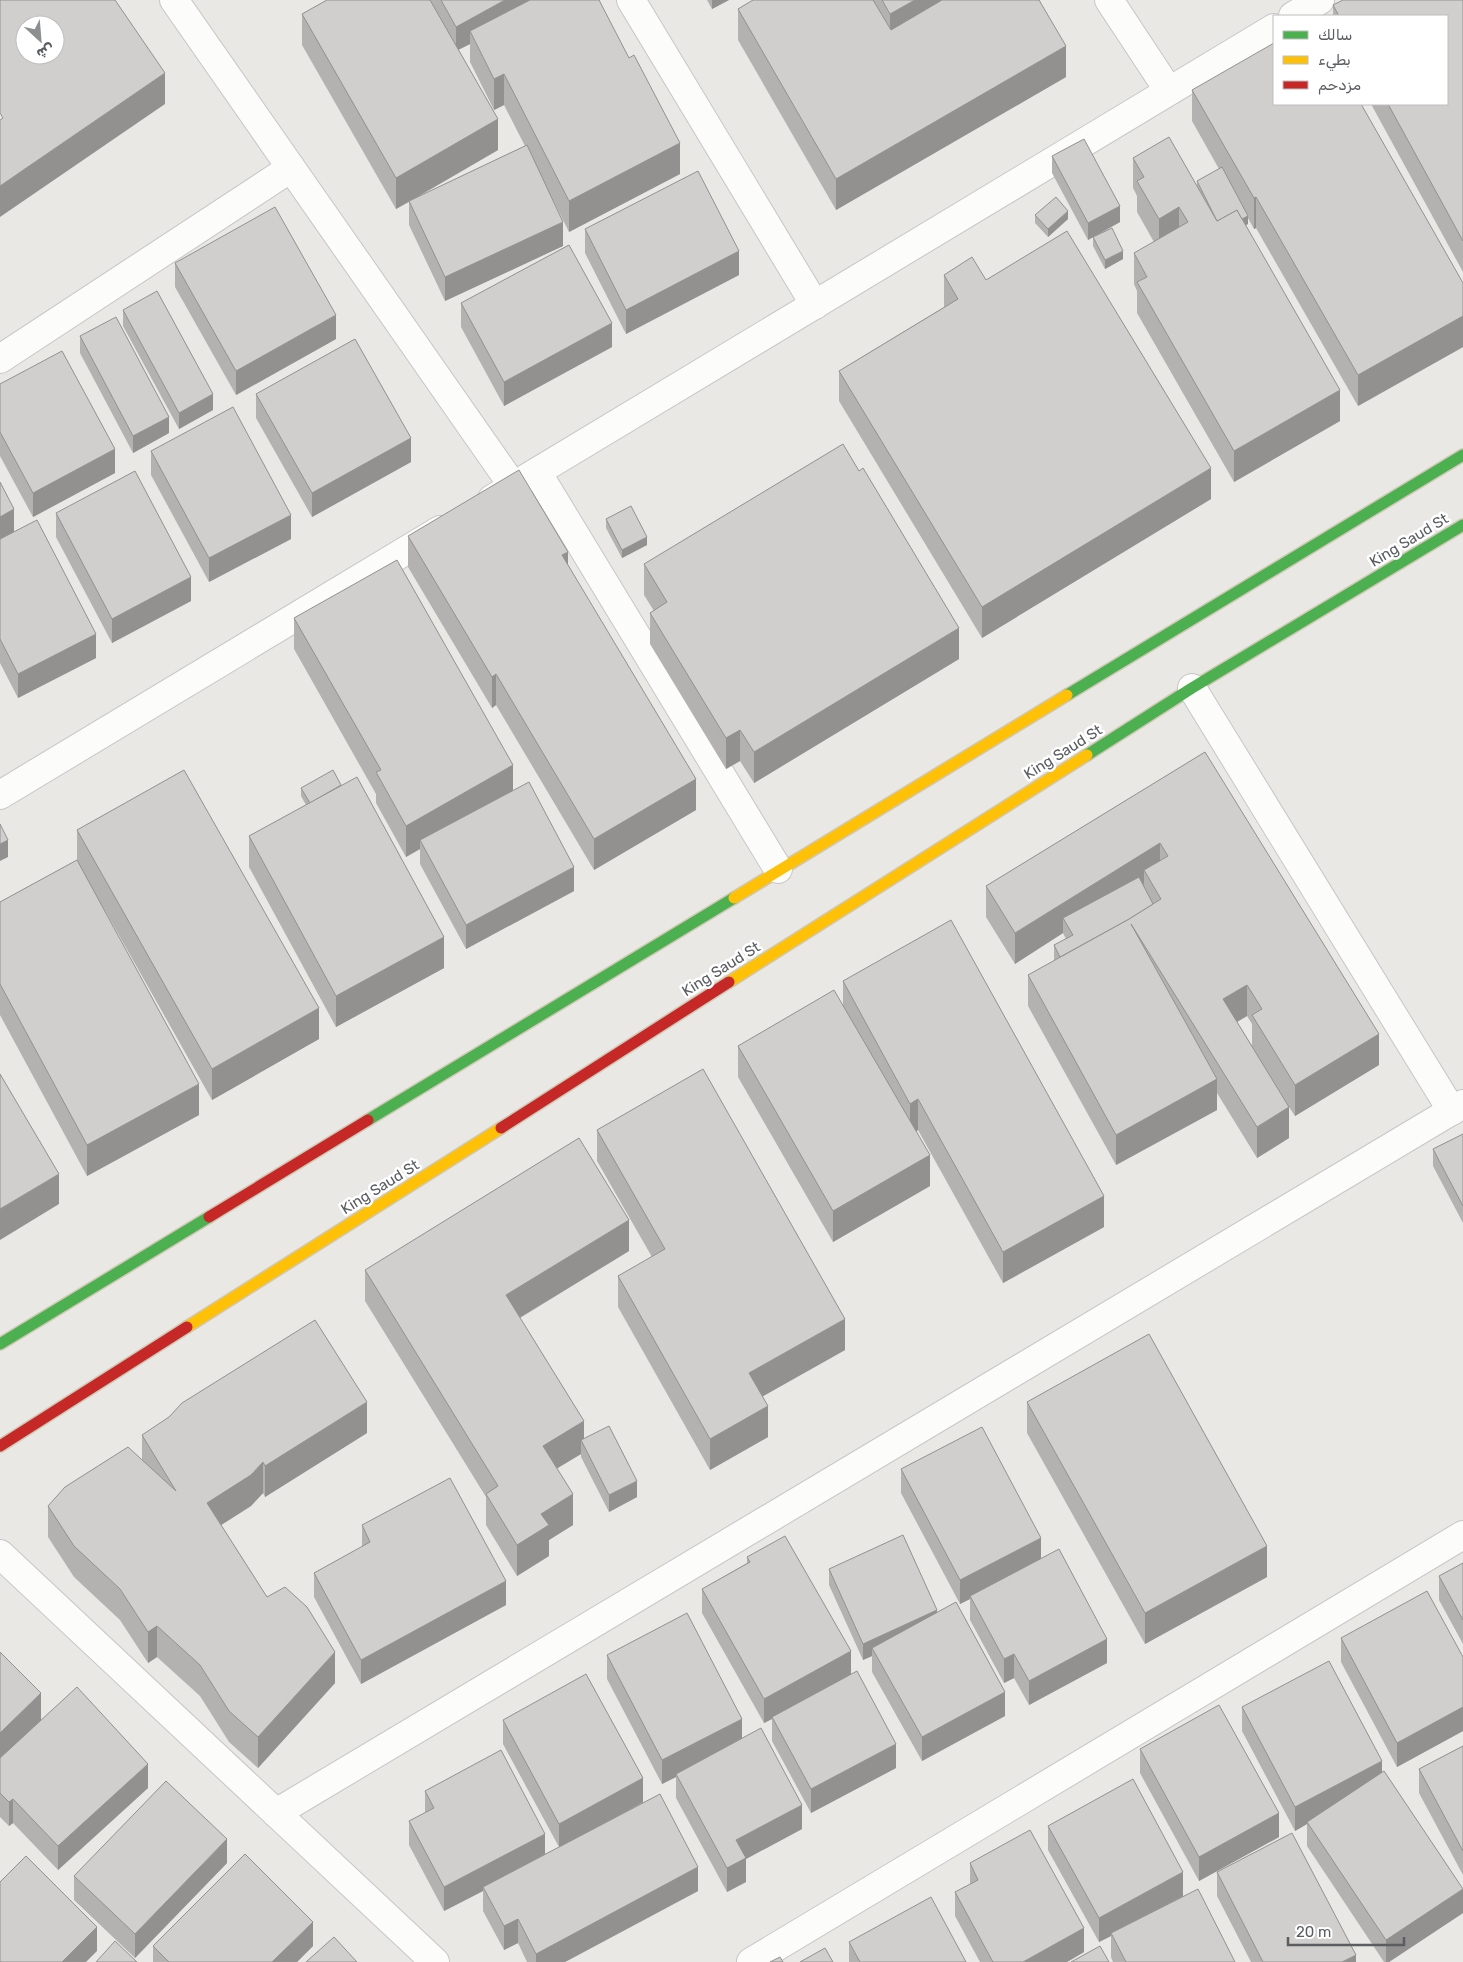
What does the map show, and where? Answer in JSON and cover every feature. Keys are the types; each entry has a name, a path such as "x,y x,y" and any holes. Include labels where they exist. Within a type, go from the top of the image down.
{"main road":[{"path":"0,1344 778,869 1463,455"},
{"name":"King Saud St","path":"0,1446 1192,688 1463,525"}],"street":[{"path":"174,0 514,486"},
{"path":"631,0 815,305"},
{"path":"1109,0 1169,91"},
{"path":"1295,15 1320,0"},
{"path":"0,795 1273,29"},
{"path":"0,359 291,168"},
{"path":"537,472 778,869"},
{"path":"276,1813 1458,1107 1192,688"},
{"path":"751,1962 1463,1534"},
{"path":"0,1554 435,1962"}],"building":[{"path":"0,0 115,0 165,73 0,186 0,120 3,118 0,113"},
{"path":"327,0 430,0 498,119 396,178 302,14"},
{"path":"441,0 505,0 456,27"},
{"path":"530,0 599,0 629,58 634,55 680,143 569,201 504,74 494,79 470,31"},
{"path":"753,0 873,0 891,30 942,0 1039,0 1066,46 836,179 738,9"},
{"path":"882,0 915,0 890,14"},
{"path":"1343,0 1463,0 1463,241 1389,105 1448,105 1448,15 1338,15 1333,5"},
{"path":"1273,44 1273,105 1362,105 1463,283 1463,316 1358,375 1192,90"},
{"path":"1169,137 1217,221 1237,210 1340,390 1234,451 1137,282 1147,277 1134,253 1188,222 1179,207 1159,219 1137,181 1144,177 1133,158"},
{"path":"1084,139 1120,206 1088,223 1052,156"},
{"path":"527,145 563,222 445,277 409,201"},
{"path":"1222,167 1248,216 1242,219 1237,210 1217,221 1197,181"},
{"path":"698,171 739,251 626,310 585,229"},
{"path":"1056,197 1068,211 1048,229 1035,215"},
{"path":"275,207 336,315 236,371 175,263"},
{"path":"1112,228 1123,251 1105,260 1093,237"},
{"path":"1067,231 1211,468 982,607 839,371 958,299 944,275 972,257 986,280"},
{"path":"569,245 612,323 504,382 461,303"},
{"path":"157,291 213,394 179,413 123,310"},
{"path":"116,317 169,417 133,436 80,336"},
{"path":"355,339 411,438 312,493 256,394"},
{"path":"62,351 115,449 33,493 0,432 0,384"},
{"path":"233,407 291,515 209,558 151,451"},
{"path":"843,444 859,471 863,468 959,628 754,752 740,730 726,738 650,613 667,602 644,564"},
{"path":"519,470 568,552 562,555 696,779 594,839 496,674 492,677 408,536"},
{"path":"135,471 191,577 112,619 56,513"},
{"path":"0,482 14,509 0,517"},
{"path":"631,506 647,537 622,550 606,519"},
{"path":"37,520 96,634 18,674 0,639 0,539"},
{"path":"397,560 513,765 406,826 376,772 381,770 294,618"},
{"path":"1205,752 1379,1034 1295,1085 1252,1015 1262,1009 1247,985 1223,999 1289,1107 1257,1127 1131,924 1217,1079 1116,1135 1028,975 1161,899 1144,870 1168,856 1160,843 1015,933 986,886"},
{"path":"184,770 319,1008 212,1069 77,830"},
{"path":"333,770 341,785 310,803 301,788"},
{"path":"357,777 444,937 336,996 249,836"},
{"path":"529,782 574,867 466,925 420,840"},
{"path":"0,824 8,840 0,844"},
{"path":"77,860 199,1084 87,1145 0,984 0,902"},
{"path":"1139,877 1153,904 1060,957 1054,945 1073,935 1063,918"},
{"path":"951,920 1104,1196 1003,1252 918,1099 910,1104 843,981"},
{"path":"834,990 930,1155 833,1211 738,1046"},
{"path":"703,1069 845,1319 749,1373 768,1406 710,1439 618,1276 665,1249 597,1130"},
{"path":"0,1074 59,1174 0,1209"},
{"path":"1463,1134 1463,1206 1433,1149"},
{"path":"579,1138 629,1220 506,1295 584,1421 543,1446 573,1494 541,1514 549,1525 517,1545 486,1494 498,1486 365,1270"},
{"path":"315,1320 367,1402 265,1466 263,1462 251,1475 207,1503 267,1597 285,1587 307,1607 335,1652 258,1737 229,1711 200,1665 157,1626 148,1632 120,1589 74,1546 48,1506 65,1487 128,1447 176,1491 142,1435 169,1417 182,1403"},
{"path":"1149,1334 1267,1546 1145,1613 1027,1402"},
{"path":"609,1426 637,1481 609,1495 581,1440"},
{"path":"982,1427 1041,1538 960,1580 901,1469"},
{"path":"450,1478 506,1581 361,1660 314,1573 370,1542 362,1525"},
{"path":"903,1535 937,1610 863,1644 829,1569"},
{"path":"785,1536 851,1651 764,1699 702,1589 750,1562 747,1557"},
{"path":"1059,1549 1107,1639 1029,1681 1014,1654 1004,1659 970,1596"},
{"path":"1463,1563 1463,1620 1439,1576"},
{"path":"1427,1591 1463,1657 1463,1707 1397,1743 1341,1638"},
{"path":"956,1602 1005,1692 922,1737 872,1648"},
{"path":"687,1613 742,1719 662,1760 607,1655"},
{"path":"0,1652 41,1693 0,1733"},
{"path":"1329,1661 1382,1761 1295,1807 1242,1707"},
{"path":"857,1671 896,1744 811,1789 772,1717"},
{"path":"586,1674 643,1778 559,1824 503,1720"},
{"path":"77,1687 148,1764 58,1846 13,1799 9,1802 0,1793 0,1758"},
{"path":"1219,1705 1279,1813 1199,1857 1140,1749"},
{"path":"761,1728 802,1805 736,1840 746,1858 727,1868 676,1774"},
{"path":"1463,1746 1463,1851 1419,1769"},
{"path":"501,1750 545,1834 444,1887 409,1821 434,1808 425,1791"},
{"path":"1384,1771 1463,1889 1386,1940 1307,1822"},
{"path":"1133,1779 1183,1872 1099,1918 1048,1826"},
{"path":"166,1781 227,1839 135,1934 74,1876"},
{"path":"660,1794 698,1867 536,1954 518,1919 504,1926 483,1887"},
{"path":"1030,1830 1084,1928 1023,1962 993,1962 955,1892 978,1880 970,1863"},
{"path":"1292,1833 1356,1955 1342,1962 1263,1962 1217,1872"},
{"path":"245,1854 313,1922 272,1962 169,1962 153,1946"},
{"path":"26,1856 97,1927 62,1962 0,1962 0,1882"},
{"path":"1198,1889 1235,1962 1126,1962 1111,1933"},
{"path":"931,1897 966,1962 860,1962 849,1942"},
{"path":"334,1937 357,1962 306,1962"},
{"path":"115,1941 137,1962 96,1962"},
{"path":"1100,1946 1109,1962 1071,1962"},
{"path":"825,1948 833,1962 800,1962"},
{"path":"780,1957 783,1962 770,1962"}],"traffic: fast":[{"path":"1067,695 1463,455"},
{"path":"1087,755 1192,688 1463,525"},
{"path":"368,1120 734,898"},
{"path":"0,1344 209,1217"}],"traffic: slow":[{"path":"734,898 1067,695"},
{"path":"729,982 1087,755"},
{"path":"187,1327 501,1128"}],"traffic: jam":[{"path":"501,1128 729,982"},
{"path":"209,1217 368,1120"},
{"path":"0,1446 187,1327"}]}
